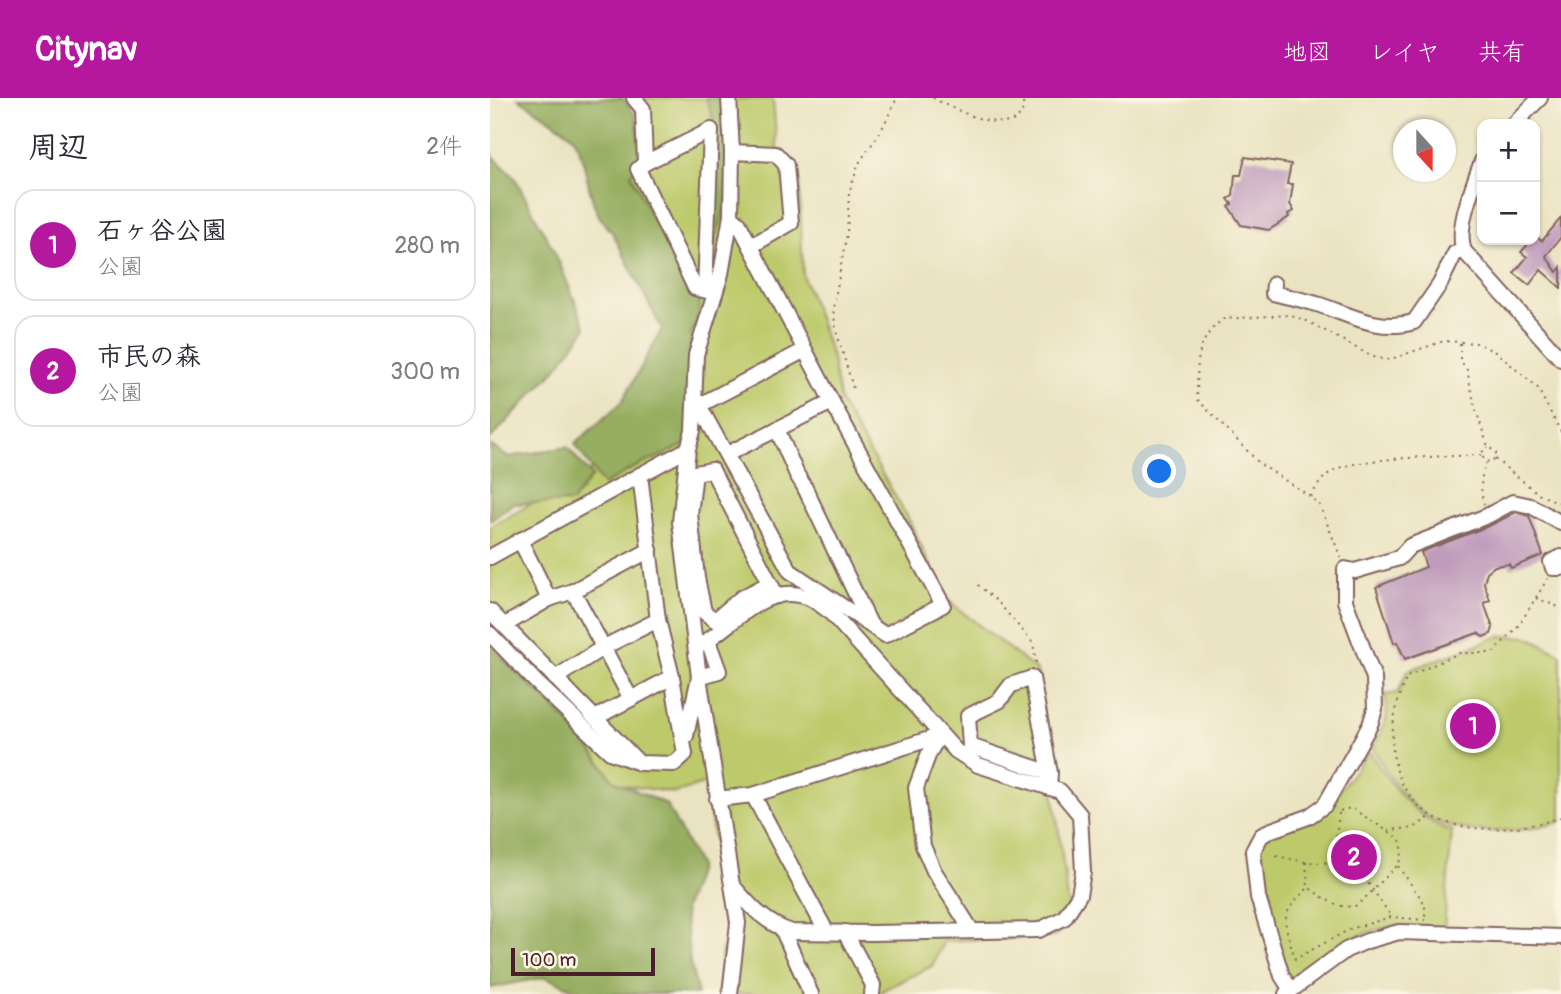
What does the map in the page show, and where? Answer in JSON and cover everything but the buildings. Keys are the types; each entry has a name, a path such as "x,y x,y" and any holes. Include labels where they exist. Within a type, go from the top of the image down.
{"street":[{"path":"634,98 643,109 645,163"},
{"path":"1519,119 1540,98"},
{"path":"710,292 721,274 731,216 732,152 729,100"},
{"path":"683,740 688,731 693,695 699,677 702,644 680,522 696,403 696,355 710,292 711,130 638,169 695,288 710,292"},
{"path":"732,152 776,154 786,165 791,223 751,247"},
{"path":"1477,177 1464,219 1461,243 1464,251 1561,359"},
{"path":"696,403 727,454 790,571 885,635 943,605 738,222 731,216"},
{"path":"1273,284 1273,293 1319,305 1355,320 1399,326 1414,322 1440,284 1455,253 1464,251"},
{"path":"696,403 805,350"},
{"path":"727,454 832,402"},
{"path":"777,429 870,625"},
{"path":"490,557 688,449"},
{"path":"774,590 712,470 695,473 690,514 697,578 704,612 715,620 741,598 774,590 808,597 830,612 956,751 978,765 1049,780"},
{"path":"490,634 610,752 639,763 674,764 685,754 672,677 658,620 640,475"},
{"path":"1561,523 1531,506 1513,502 1487,516 1410,546 1399,558 1355,571 1345,569 1345,601 1374,678 1375,709 1370,725 1325,805 1308,817 1261,836 1253,851 1258,897 1288,992 1346,950 1399,932 1561,937"},
{"path":"520,540 549,599"},
{"path":"505,625 549,599 573,591 650,550"},
{"path":"702,644 774,590"},
{"path":"573,591 631,699"},
{"path":"490,611 639,763"},
{"path":"555,677 604,647 658,620"},
{"path":"699,677 719,671 702,644"},
{"path":"595,719 672,677"},
{"path":"699,677 738,923 730,994"},
{"path":"733,886 758,914 792,932 1039,930 1064,918 1079,895 1083,872 1080,815 1049,780 970,746 968,716 999,701 1012,685 1032,678 1049,780"},
{"path":"717,799 753,795 940,736"},
{"path":"940,736 929,753 916,788 923,846 934,871 972,931"},
{"path":"753,795 826,931"},
{"path":"782,929 811,994"},
{"path":"845,932 873,985 872,994"}],"path":[{"path":"853,388 836,330 833,309 847,233 849,193 859,163 881,131 897,98"},
{"path":"933,98 991,123 1015,120 1021,114 1024,98"},
{"path":"1345,569 1320,506 1311,497 1260,464 1197,399 1198,351 1214,326 1223,319 1288,315 1307,321 1373,357 1388,360 1444,341 1477,343 1497,353 1537,387 1561,432"},
{"path":"1460,342 1460,360 1467,370 1488,447 1496,452 1495,459"},
{"path":"1311,497 1319,483 1332,471 1355,463 1481,454 1488,447"},
{"path":"1481,454 1486,462"},
{"path":"1486,462 1495,459"},
{"path":"1495,459 1539,495 1561,503"},
{"path":"1486,462 1480,491 1487,516"},
{"path":"1558,565 1518,625 1493,653 1459,653 1407,677 1392,726 1393,755 1401,783 1432,816 1454,824 1489,828 1518,827 1561,817"},
{"path":"978,585 998,602 1033,643 1038,672 1032,678"},
{"path":"1535,598 1561,608"},
{"path":"1306,862 1308,887 1331,904 1350,907 1358,905 1402,858 1403,845 1399,838 1352,808 1339,811 1325,805"},
{"path":"1276,856 1306,862 1331,861 1339,811"},
{"path":"1387,830 1414,828 1432,816"},
{"path":"1335,848 1359,870 1391,917"},
{"path":"1308,887 1290,905 1284,919 1294,959 1350,929 1391,917 1425,920 1426,904 1397,866"}],"green space":[{"path":"518,98 623,98 636,116 641,161 631,174 690,293 699,300 700,316 691,333 690,427 685,445 631,469 603,485 575,444 622,402 662,329 612,232 597,212 576,141 558,125"},
{"path":"628,98 773,99 777,148 799,175 803,276 831,354 840,402 908,518 946,599 1037,671 1071,922 1053,937 944,941 932,966 883,990 881,994 719,994 722,948 728,938 706,783 675,793 612,783 490,667 490,527 680,420 689,295 626,168 642,117"},
{"path":"706,98 724,98 729,195 708,266 715,125"},
{"path":"490,153 515,178 556,255 586,328 557,368 490,439"},
{"path":"490,445 508,457 567,447 592,476 572,502 513,504 490,521"},
{"path":"1500,636 1529,637 1561,654 1561,821 1510,831 1457,828 1423,814 1410,802 1397,787 1373,748 1387,718 1385,695 1398,693 1407,671"},
{"path":"490,647 576,729 614,781 666,804 699,866 684,910 690,962 698,994 585,994 546,977 490,988"},
{"path":"1369,751 1385,776 1414,809 1452,831 1444,928 1395,926 1363,934 1332,949 1292,978 1284,975 1263,898 1258,848 1265,837 1330,803"}],"place":[{"name":"石ヶ谷公園","path":"1473,726"},
{"name":"市民の森","path":"1354,857"}]}
